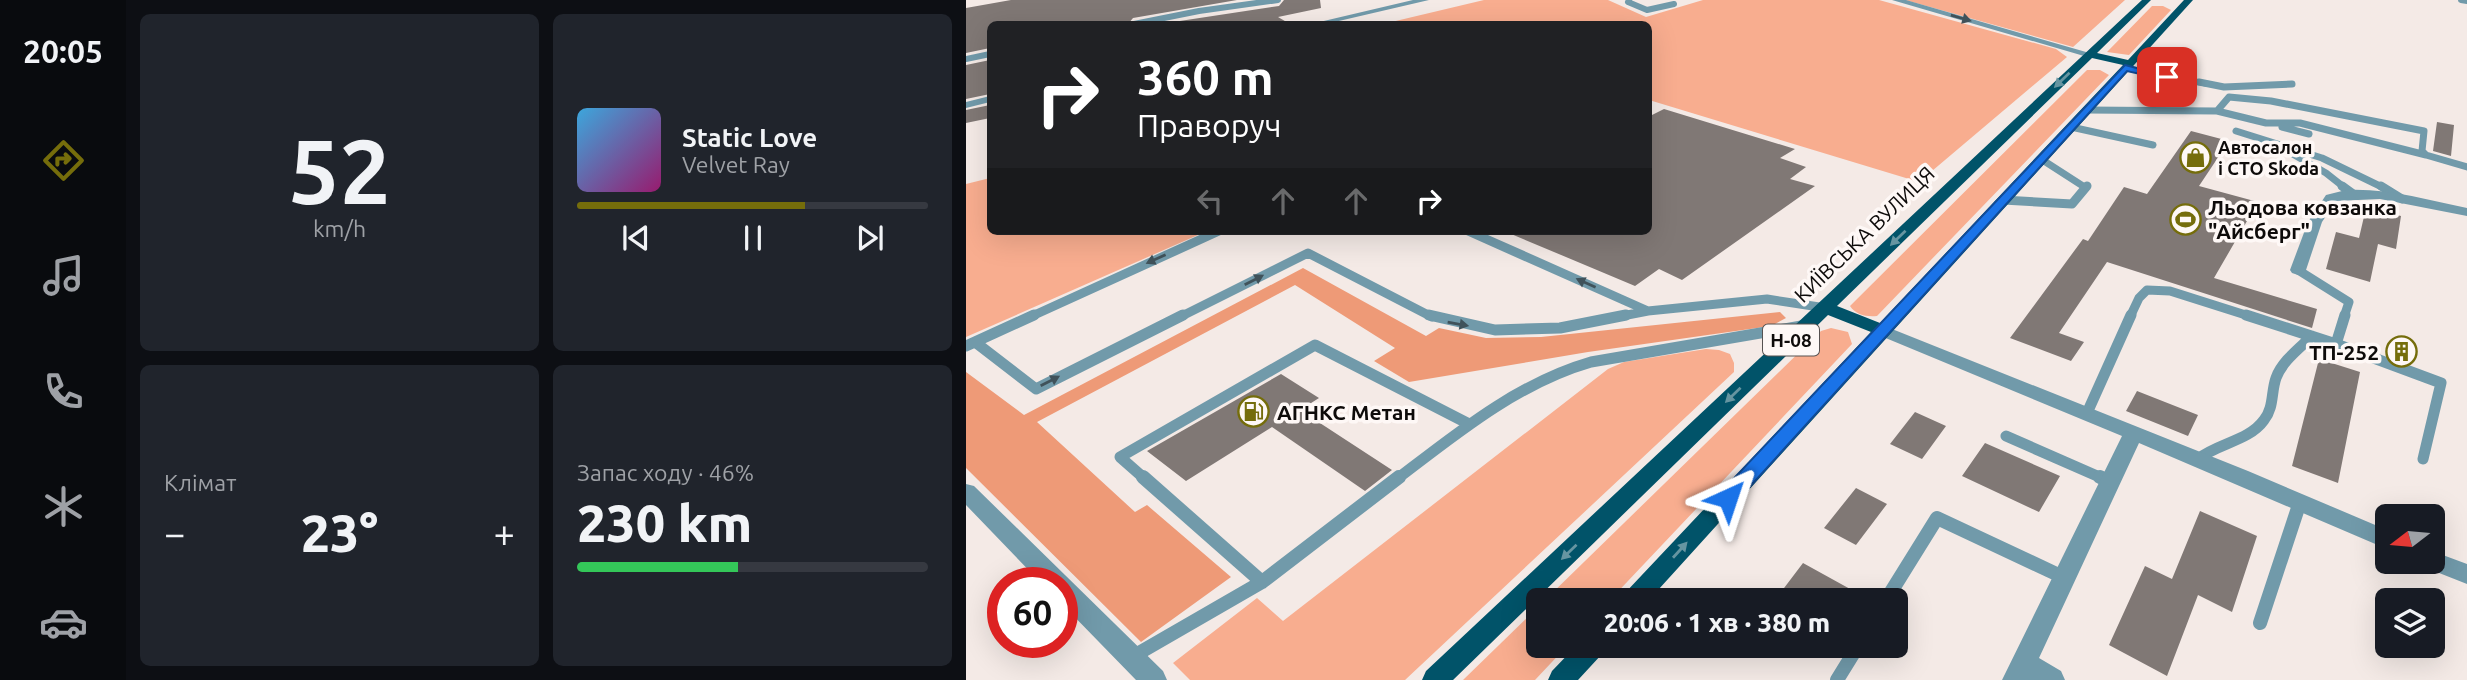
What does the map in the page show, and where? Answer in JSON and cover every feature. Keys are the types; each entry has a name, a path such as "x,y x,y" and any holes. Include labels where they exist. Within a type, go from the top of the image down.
{"main road":[{"name":"КИЇВСЬКА ВУЛИЦЯ","path":"1435,680 2147,0"},
{"name":"Н-08","path":"1645,588 2184,2"},
{"path":"2088,54 2127,65"},
{"path":"1826,309 1882,330"},
{"path":"1561,680 1581,658"}],"street":[{"path":"1329,21 1425,0"},
{"path":"1896,0 2088,54"},
{"path":"966,105 987,100"},
{"path":"2298,270 2315,222 2331,198 2353,194 2467,212"},
{"path":"1882,330 2375,535"},
{"path":"2052,680 2019,672 2134,433"},
{"path":"966,492 1041,567"},
{"path":"2445,565 2467,574"},
{"path":"1078,605 1141,672"}],"lane":[{"path":"1149,21 1278,0"},
{"path":"1629,0 1628,2 1647,10 1674,4"},
{"path":"2461,0 2467,1"},
{"path":"966,59 987,55"},
{"path":"2127,65 2224,87 2292,84"},
{"path":"2217,111 2230,97 2272,101 2424,131 2422,151 2426,155"},
{"path":"2086,110 2217,111 2309,134"},
{"path":"2266,123 2300,124 2467,167"},
{"path":"2071,127 2153,145"},
{"path":"2235,131 2340,163 2372,179 2404,201"},
{"path":"2252,136 2285,150 2326,173 2353,194"},
{"path":"2003,200 2072,204 2087,186 2041,159"},
{"path":"971,344 1210,235"},
{"path":"1477,235 1648,311"},
{"path":"971,344 1036,389 1308,253 1436,319 1495,330 1560,328 1648,311 1767,299 1826,309"},
{"path":"2298,270 2349,302 2336,344"},
{"path":"2087,413 2139,298 2147,290 2170,291 2336,344 2441,383 2423,459"},
{"path":"1141,672 1469,424 1571,367 1807,325"},
{"path":"2198,460 2207,450 2242,437 2264,421 2273,398 2276,376 2312,336"},
{"path":"1262,582 1120,457 1315,345 1469,424"},
{"path":"2006,436 2110,482"},
{"path":"2260,623 2300,502"},
{"path":"1893,588 1937,518 2065,578"},
{"path":"1837,680 1851,658"}],"shaded area":[{"path":"1484,0 1608,0 1646,17 1703,0 1879,0 2056,49 2067,57 1919,182 1652,101 1652,21 1396,21"},
{"path":"1905,0 2125,0 2073,47"},
{"path":"2152,6 2163,6 2171,10 2129,55 2107,52"},
{"path":"2087,70 2100,70 2109,75 1877,316 1855,312 1850,306"},
{"path":"987,179 987,235 1198,235 966,337 966,184"},
{"path":"1303,268 1426,336 1439,328 1486,338 1541,337 1780,312 1786,318 1771,326 1588,352 1409,382 1374,361 1395,348 1295,285 1037,422 1135,512 1147,505 1231,577 1141,642 1078,579 1078,567 1066,567 966,468 966,372 1024,415"},
{"path":"1831,328 1848,332 1852,344 1621,588 1557,588 1821,331"},
{"path":"1706,349 1730,354 1734,372 1405,680 1190,680 1173,663 1257,598 1283,621 1608,369 1624,362"},
{"path":"1526,619 1526,658 1556,658 1535,680 1463,680"}],"building":[{"path":"1011,0 1237,0 1133,18 1130,21 987,21 987,49 966,53 966,8"},
{"path":"1284,0 1320,0 1321,8 1278,17 1285,21 1180,21 1279,6"},
{"path":"987,61 987,95 966,99 966,65"},
{"path":"987,106 987,119 966,123 966,110"},
{"path":"1664,109 1795,149 1780,158 1806,167 1790,179 1815,186 1682,280 1659,269 1635,286 1514,235 1652,235 1652,115"},
{"path":"2437,122 2454,125 2451,156 2433,151"},
{"path":"2191,131 2229,141 2199,186 2258,202 2214,278 2317,309 2312,328 2107,262 2059,333 2084,342 2071,361 2010,338 2083,239 2088,241 2124,187 2147,194"},
{"path":"2366,208 2401,216 2396,249 2378,244 2370,282 2326,269 2336,232 2359,238"},
{"path":"2319,359 2360,372 2338,483 2292,466"},
{"path":"1281,374 1319,398 1300,410 1392,470 1365,491 1272,427 1186,481 1147,451"},
{"path":"2137,391 2198,415 2188,436 2126,411"},
{"path":"1915,412 1946,426 1922,459 1890,444"},
{"path":"1985,443 2060,476 2039,512 1962,476"},
{"path":"1856,488 1887,504 1856,545 1824,528"},
{"path":"2200,511 2257,536 2232,612 2198,595 2167,676 2109,645 2145,566 2172,579"},
{"path":"1803,563 1848,588 1784,588"}],"place":[{"name":"Автосалон і СТО Skoda","path":"2195,157"},
{"name":"Льодова ковзанка \"Айсберг\"","path":"2185,219"},
{"name":"ТП-252","path":"2402,352"},
{"name":"АГНКС Метан","path":"1254,412"}],"route":[{"path":"1728,498 2125,68 2167,77"}]}
